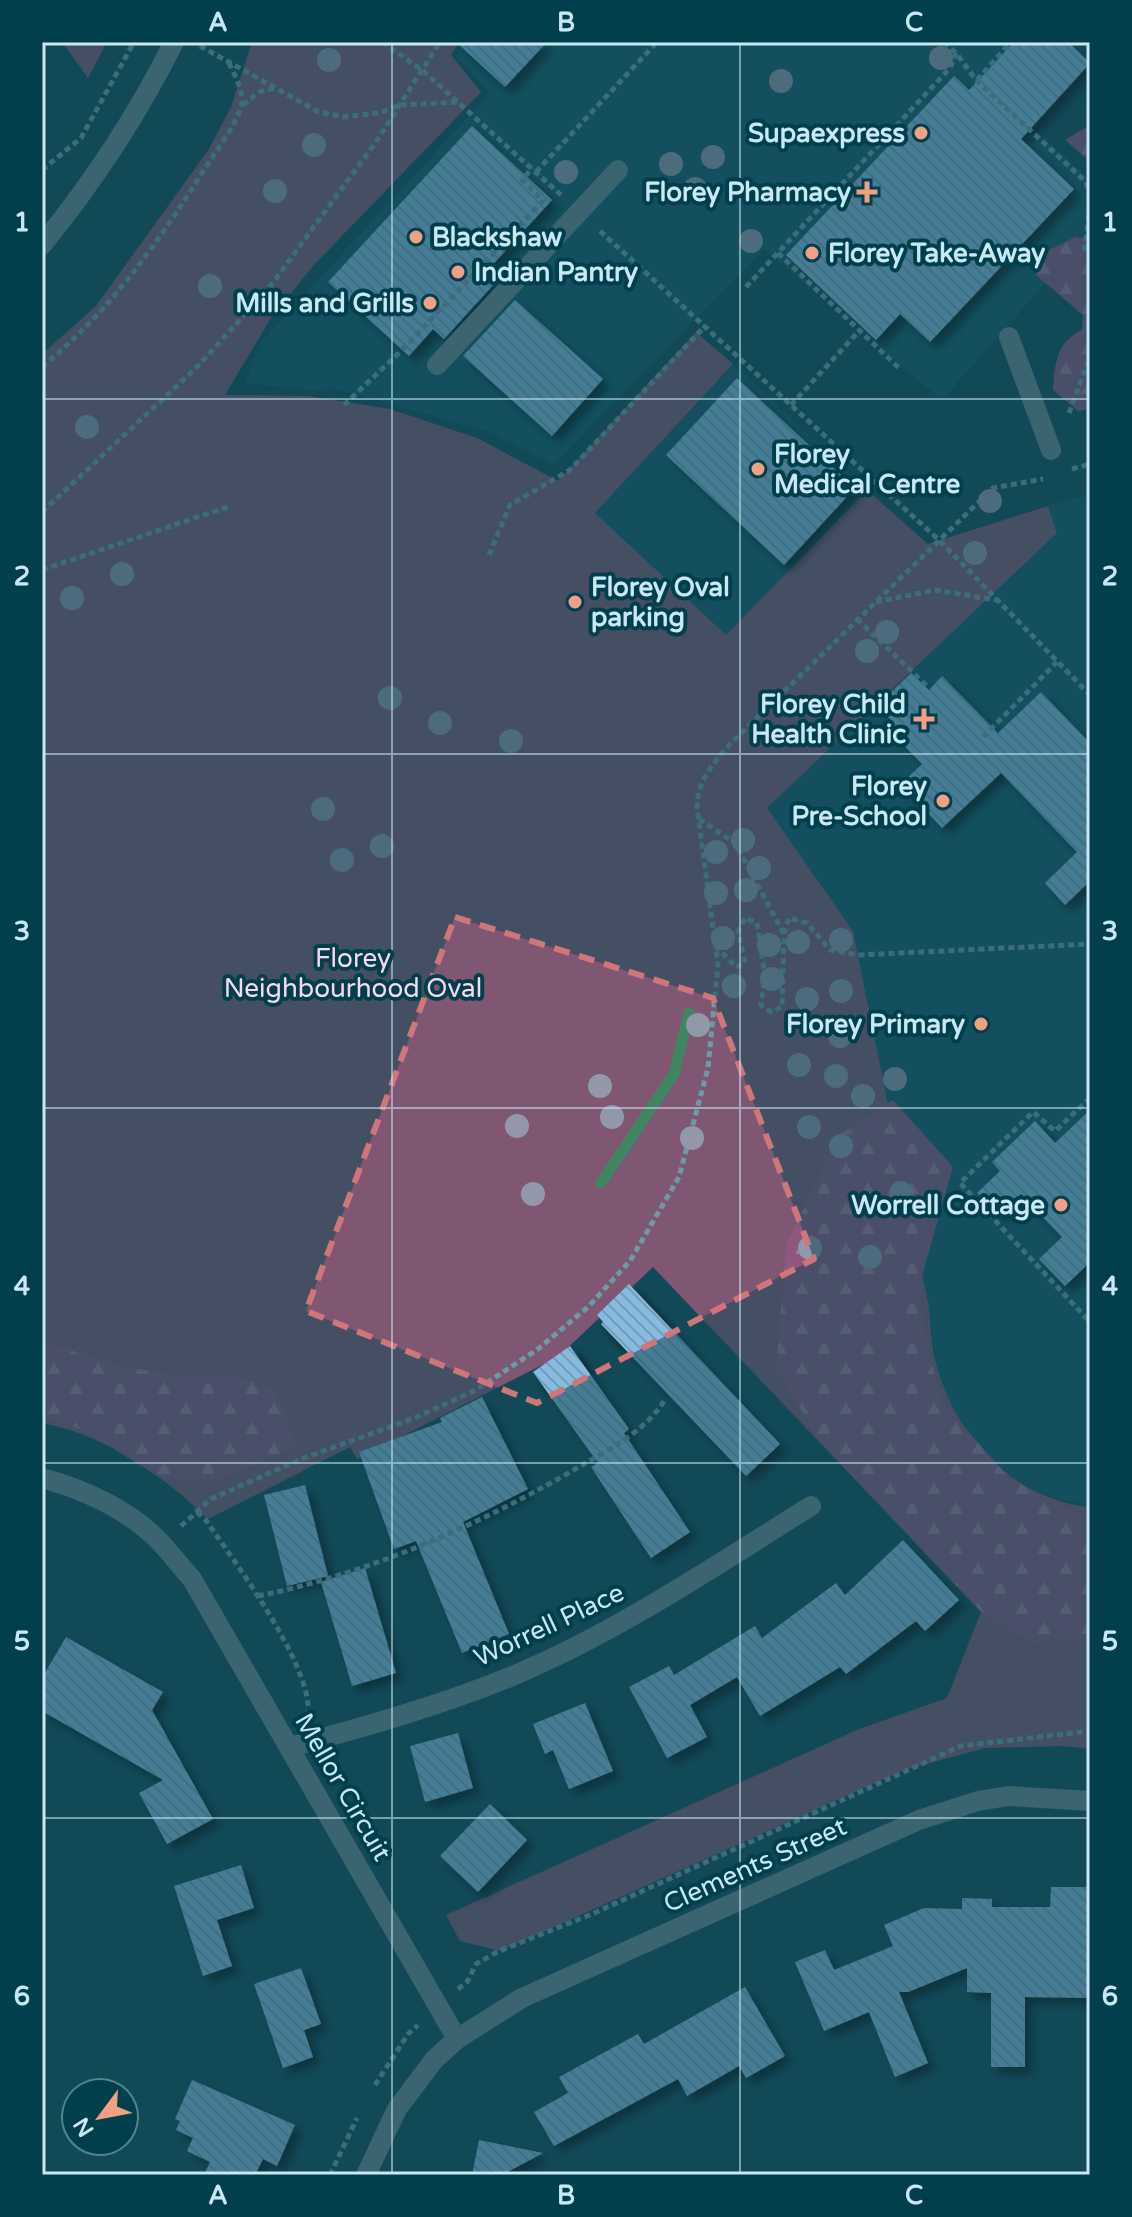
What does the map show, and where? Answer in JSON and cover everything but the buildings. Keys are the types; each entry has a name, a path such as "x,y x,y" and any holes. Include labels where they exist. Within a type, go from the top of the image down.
{"street":[{"path":"42,245 82,197 144,102 174,42"},
{"path":"437,365 618,170"},
{"path":"1009,337 1051,450"},
{"name":"Mellor Circuit","path":"42,1478 75,1487 103,1500 153,1535 192,1579 457,2039"},
{"name":"Worrell Place","path":"290,1747 395,1717 510,1677 621,1623 811,1506"},
{"name":"Clements Street","path":"457,2039 522,1998 919,1820 978,1801 1009,1796 1090,1801"},
{"path":"366,2175 397,2109 434,2060 457,2039"}],"path":[{"path":"42,170 81,138 134,42"},
{"path":"192,42 317,111 343,117 379,113 400,105 460,102"},
{"path":"382,42 460,102 940,541 1090,695"},
{"path":"42,512 197,367 269,288 400,105 440,42"},
{"path":"344,405 401,351 543,201 522,180 657,42"},
{"path":"944,42 976,80 1086,182 1090,197"},
{"path":"976,80 1011,42"},
{"path":"746,287 950,68 956,53"},
{"path":"228,61 240,86 242,106"},
{"path":"42,367 103,309 154,248 242,106 259,92 276,88"},
{"path":"1090,205 1090,262"},
{"path":"778,253 900,369"},
{"path":"489,555 510,505 570,470 705,326"},
{"path":"791,405 859,331"},
{"path":"1051,450 1090,356"},
{"path":"1062,472 1090,464"},
{"path":"170,1518 181,1526 211,1499 299,1460 417,1417 476,1390 548,1341 588,1307 630,1261 679,1177 708,1068 718,965 698,818 697,796 704,776 719,757 857,619 993,488 1052,476"},
{"path":"42,570 230,506"},
{"path":"875,602 935,590 997,601"},
{"path":"857,619 928,687"},
{"path":"983,737 1057,662"},
{"path":"698,818 735,843 784,934"},
{"path":"715,946 736,967 745,963 738,932 745,918 757,923 765,976 761,1005 771,1012 782,1007 784,934 789,918 807,923 830,950 858,955 1090,944"},
{"path":"1090,1098 1055,1131 1033,1112 960,1183 1090,1322"},
{"path":"258,1596 284,1591 374,1562 484,1520 604,1453 654,1417 664,1401"},
{"path":"197,1512 258,1596 301,1671 308,1713 321,1739"},
{"path":"409,2013 416,2027"}],"highlighted area":[{"path":"455,917 713,998 814,1259 537,1403 306,1311"}],"shaded area":[{"path":"465,42 1077,42 1090,66 1033,127 1090,180 1090,233 942,400 764,249 554,464 488,431 333,388 315,390 245,383 262,341 490,93 456,56"},
{"path":"733,364 867,490 726,635 595,513"},
{"name":"Florey Primary","path":"1090,494 1090,1507 1042,1494 1007,1474 978,1448 949,1401 936,1362 929,1307 853,931 767,808 1057,533 1048,506"}],"green space":[{"path":"62,42 107,42 88,78"},
{"name":"Florey Neighbourhood Oval","path":"252,42 459,42 451,55 481,92 313,266 271,318 225,395 308,396 390,409 477,438 558,481 696,332 733,364 595,513 726,635 867,490 928,544 1048,506 1057,533 767,808 853,931 929,1307 934,1356 945,1390 973,1438 1012,1477 1062,1501 1090,1507 1090,1749 1063,1746 985,1748 904,1770 500,1951 460,1941 446,1915 857,1730 947,1698 981,1612 653,1267 558,1357 357,1459 350,1447 208,1519 172,1487 132,1459 89,1437 42,1423 42,354 96,306 209,149 231,107"},
{"path":"1090,125 1090,170 1086,158 1065,140"},
{"path":"1075,237 1090,239 1090,409 1078,411 1053,390 1058,354 1073,335 1082,330 1083,315 1036,275 1043,253"},
{"path":"893,1100 953,1167 918,1290 929,1355 943,1403 1011,1480 1090,1519 1090,1639 1031,1643 980,1610 821,1443 776,1369 786,1246 838,1136"},
{"path":"42,1341 116,1365 175,1375 232,1375 275,1390 296,1446 210,1483 161,1478 85,1431 42,1415"}],"waterway":[{"path":"601,1183 674,1074 689,1013"}],"place":[{"name":"Supaexpress","path":"921,133"},
{"name":"Florey Pharmacy","path":"867,192"},
{"name":"Blackshaw","path":"416,237"},
{"name":"Florey Take-Away","path":"812,253"},
{"name":"Indian Pantry","path":"458,272"},
{"name":"Mills and Grills","path":"430,303"},
{"name":"Florey Medical Centre","path":"758,469"},
{"name":"Florey Oval parking","path":"575,602"},
{"name":"Florey Child Health Clinic","path":"924,719"},
{"name":"Florey Pre-School","path":"943,801"},
{"name":"Florey Primary","path":"981,1024"},
{"name":"Worrell Cottage","path":"1061,1205"}]}
